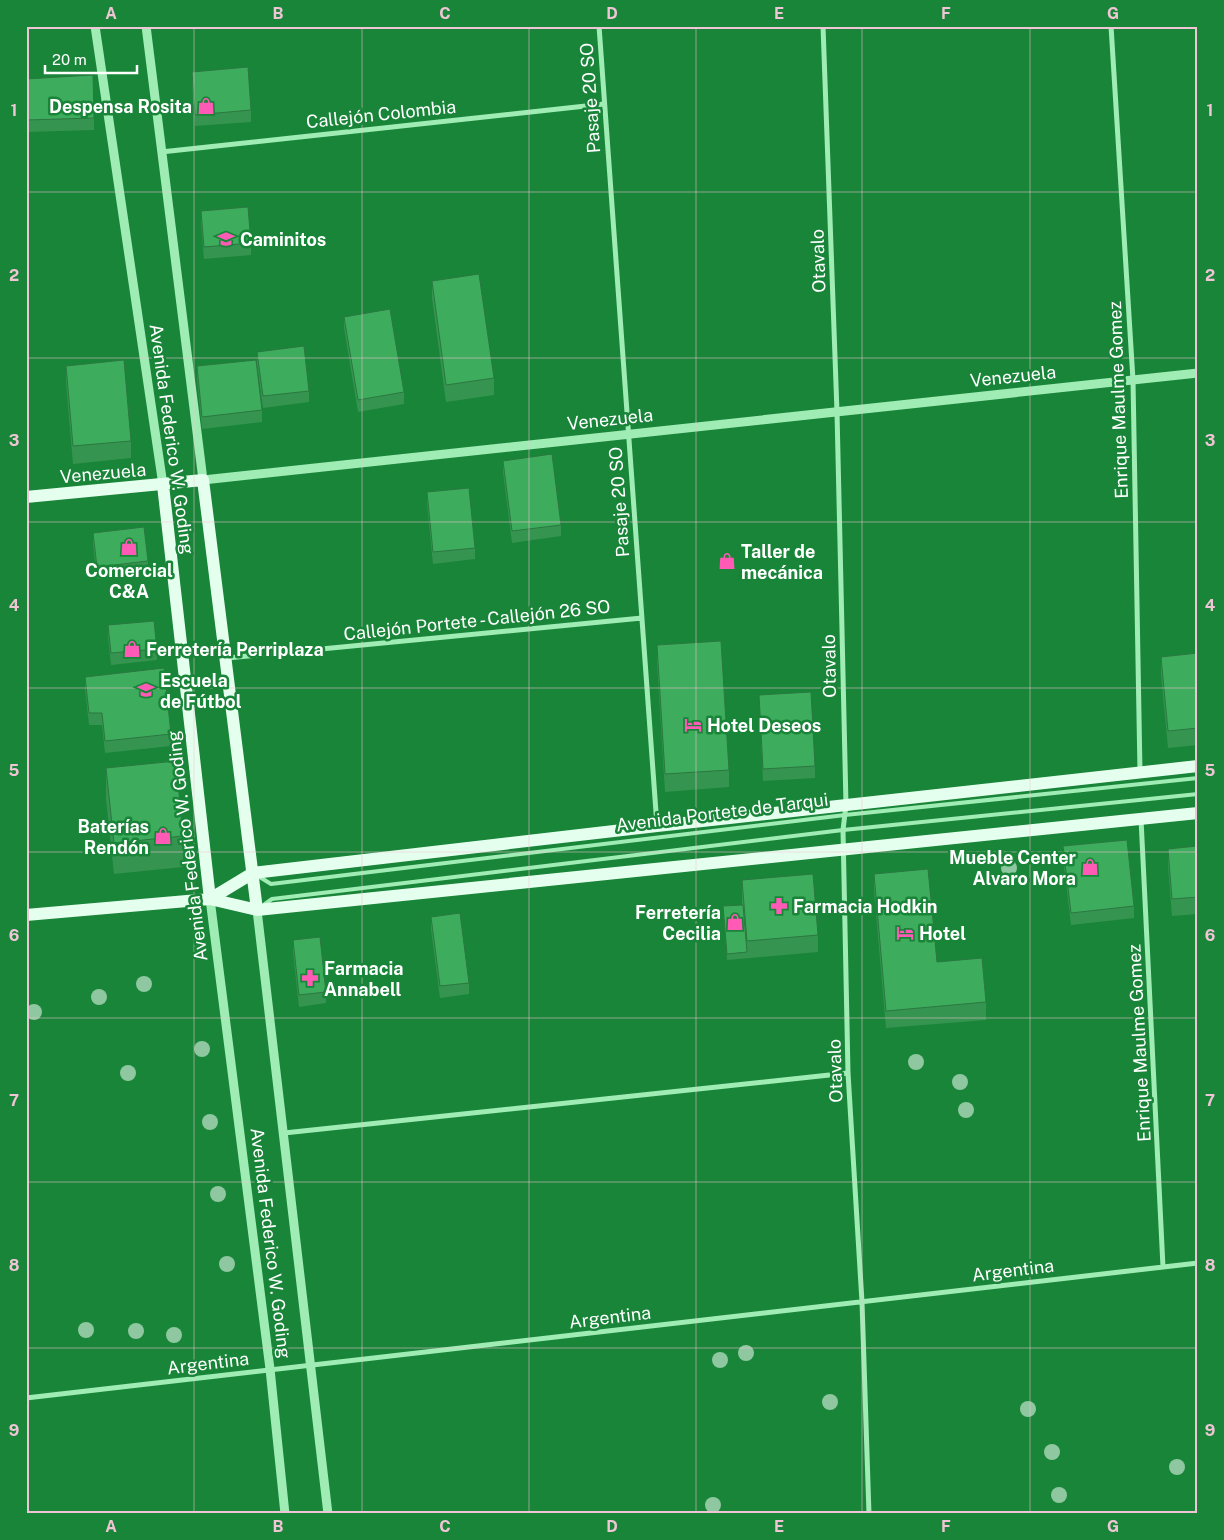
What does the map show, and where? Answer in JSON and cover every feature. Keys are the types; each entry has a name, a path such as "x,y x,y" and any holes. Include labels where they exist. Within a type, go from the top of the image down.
{"main road":[{"name":"Venezuela","path":"26,497 204,480"},
{"name":"Avenida Federico W. Goding","path":"204,480 257,910"},
{"name":"Avenida Federico W. Goding","path":"162,485 210,899"},
{"name":"Avenida Portete de Tarqui","path":"210,899 253,874 657,826 845,810 1198,766"},
{"name":"Avenida Portete de Tarqui","path":"26,915 210,899 257,910 1198,812"}],"street":[{"name":"Avenida Federico W. Goding","path":"95,26 162,485"},
{"name":"Avenida Federico W. Goding","path":"146,26 204,480"},
{"name":"Pasaje 20 SO","path":"599,26 657,826"},
{"name":"Otavalo","path":"823,26 837,412 848,1073 862,1302 868,1514"},
{"name":"Enrique Maulme Gomez","path":"1112,26 1133,380 1140,772"},
{"name":"Callejón Colombia","path":"162,152 604,104"},
{"name":"Venezuela","path":"204,480 1198,373"},
{"name":"Callejón Portete - Callejón 26 SO","path":"226,658 642,618"},
{"name":"Enrique Maulme Gomez","path":"1141,818 1164,1267"},
{"name":"Avenida Federico W. Goding","path":"210,899 270,1369 285,1514"},
{"name":"Avenida Federico W. Goding","path":"257,910 312,1364 328,1514"},
{"path":"284,1133 848,1073"},
{"name":"Argentina","path":"26,1398 1198,1263"}],"lane":[{"name":"Avenida Portete de Tarqui","path":"253,874 270,884 845,810 1198,778"},
{"name":"Avenida Portete de Tarqui","path":"257,910 272,898 843,830 1198,794"}],"building":[{"path":"248,67 251,110 195,115 192,72"},
{"path":"93,75 94,118 26,120 26,79"},
{"name":"Caminitos","path":"248,207 251,243 204,247 201,211"},
{"path":"479,274 494,378 446,385 432,281"},
{"path":"390,309 404,392 358,400 344,317"},
{"path":"304,346 309,391 263,396 257,352"},
{"path":"124,360 131,441 73,446 66,366"},
{"path":"256,360 262,410 202,417 197,366"},
{"path":"552,454 561,525 512,531 503,461"},
{"path":"469,488 475,548 433,552 427,492"},
{"path":"144,527 148,561 97,567 93,533"},
{"path":"154,621 157,649 111,653 108,625"},
{"name":"Hotel Deseos","path":"721,641 729,770 665,774 657,645"},
{"path":"1198,653 1198,728 1168,731 1161,657"},
{"path":"164,668 171,734 105,741 102,713 89,713 85,677"},
{"path":"811,692 815,766 763,769 759,695"},
{"path":"176,761 183,836 114,843 106,768"},
{"path":"1127,840 1134,906 1071,913 1063,846"},
{"path":"1198,846 1198,897 1172,899 1168,849"},
{"name":"Hotel","path":"928,869 937,962 982,958 986,1002 886,1011 874,874"},
{"path":"813,874 818,935 747,941 742,880"},
{"path":"743,905 747,952 727,954 723,906"},
{"path":"460,913 469,983 440,986 431,917"},
{"name":"Farmacia Annabell","path":"320,937 326,992 299,995 293,940"}],"place":[{"name":"Despensa Rosita","path":"206,106"},
{"name":"Caminitos","path":"226,239"},
{"name":"Comercial C&A","path":"129,547"},
{"name":"Taller de mecánica","path":"727,561"},
{"name":"Ferretería Perriplaza","path":"132,649"},
{"name":"Escuela de Fútbol","path":"146,690"},
{"name":"Hotel Deseos","path":"693,725"},
{"name":"Baterías Rendón","path":"163,836"},
{"name":"Mueble Center Alvaro Mora","path":"1090,867"},
{"name":"Farmacia Hodkin","path":"779,906"},
{"name":"Ferretería Cecilia","path":"735,922"},
{"name":"Hotel","path":"905,933"},
{"name":"Farmacia Annabell","path":"310,978"}]}
